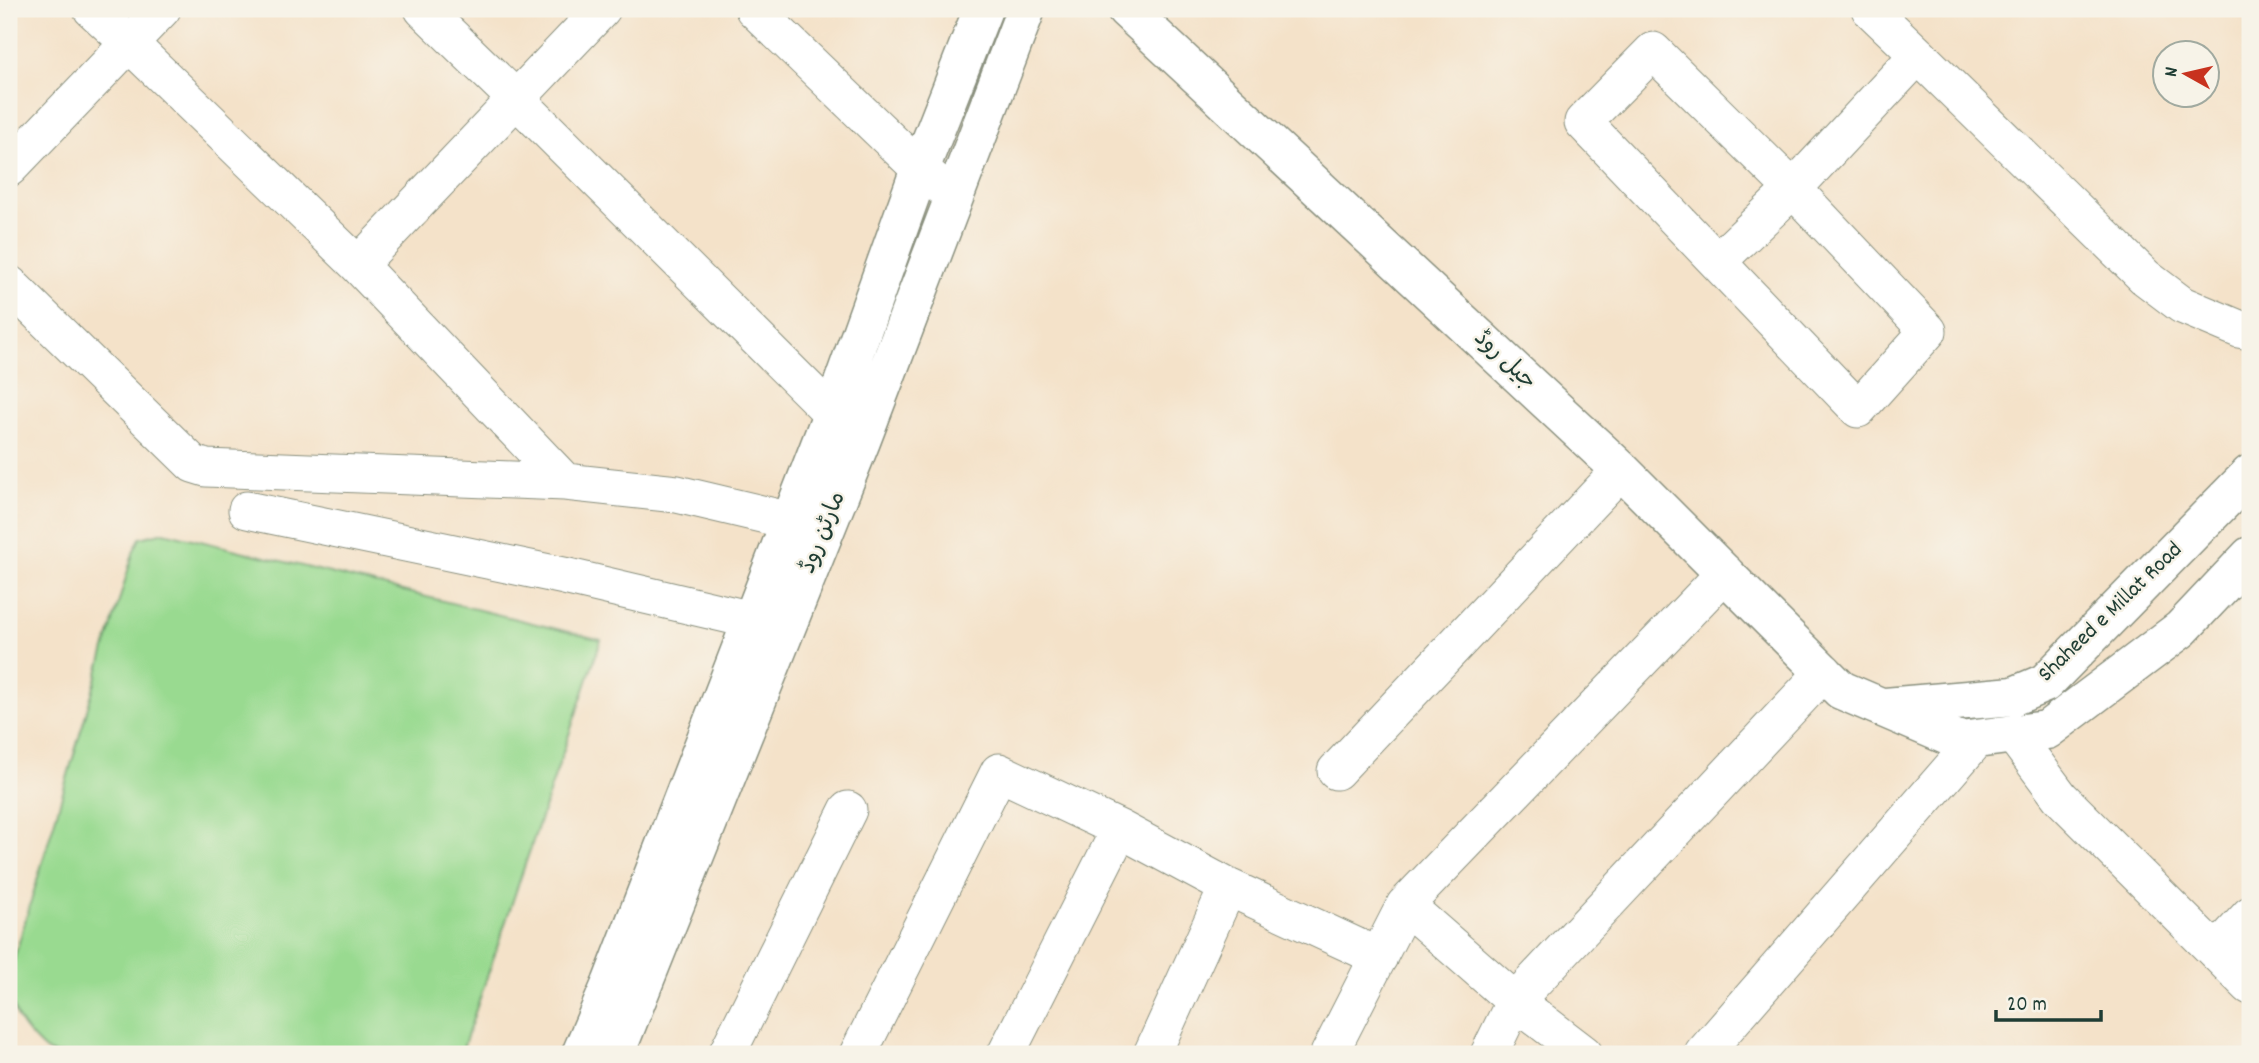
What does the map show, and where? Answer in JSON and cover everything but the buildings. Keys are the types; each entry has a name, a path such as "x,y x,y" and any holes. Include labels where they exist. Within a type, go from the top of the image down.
{"main road":[{"name":"مارٹن روڈ","path":"581,1054 611,984 791,521 920,169 983,9"},
{"name":"مارٹن روڈ","path":"615,1054 861,441 1026,9"},
{"name":"جیل روڈ","path":"1126,9 1621,470 1842,690 1883,708"},
{"name":"Shaheed e Millat Road","path":"1883,708 2014,696 2045,683 2250,474"},
{"name":"Shaheed e Millat Road","path":"1883,708 1960,741 2047,730 2181,629 2250,556"}],"street":[{"path":"92,9 358,265 565,482"},
{"path":"9,168 162,9"},
{"path":"423,9 861,441"},
{"path":"358,265 602,9"},
{"path":"754,9 920,169 954,197"},
{"path":"1870,9 2145,277 2182,305 2250,331"},
{"path":"1653,51 1793,189 1928,331 1858,409 1583,122 1653,51"},
{"path":"1718,261 1793,189 1918,55"},
{"path":"9,284 193,464 206,468 565,482 677,494 791,521"},
{"path":"1336,771 1621,470"},
{"path":"247,510 564,576 752,620"},
{"path":"1329,1054 1405,905 1725,573"},
{"path":"1489,1054 1514,1001 1824,672"},
{"path":"1703,1054 1995,737 2060,797 2250,986"},
{"path":"858,1054 999,772 1120,829 1228,887 1379,957"},
{"path":"727,1054 848,810"},
{"path":"1006,1054 1120,829"},
{"path":"1152,1054 1228,887"},
{"path":"1405,905 1514,1001 1584,1054"},
{"path":"2216,952 2250,915"}],"green space":[{"path":"164,532 601,640 461,1054 54,1054 40,1045 19,1019 13,1004 9,976 134,550 140,538"}]}
